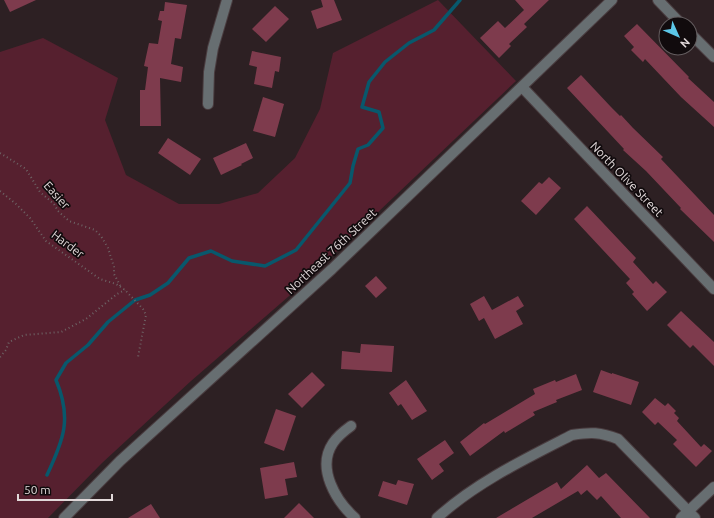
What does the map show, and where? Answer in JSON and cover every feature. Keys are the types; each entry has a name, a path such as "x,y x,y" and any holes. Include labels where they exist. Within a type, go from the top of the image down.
{"street":[{"path":"208,104 209,72 213,48 227,0"},
{"name":"Northeast 76th Street","path":"68,517 120,461 332,269 612,0"},
{"path":"658,0 674,16"},
{"path":"698,41 714,57"},
{"name":"North Olive Street","path":"522,87 714,289"},
{"path":"351,426 332,444 327,459 331,483 337,498 347,511 355,518"},
{"path":"436,518 488,480 572,435 587,433 604,433 618,439 689,516 714,487"}],"path":[{"name":"Easier","path":"0,153 26,169 40,192 54,204 58,211 69,221 95,230 101,236 108,248 114,267 114,274 121,288"},
{"name":"Harder","path":"0,191 30,218 46,242 100,278 116,284 125,290 143,309 146,315 138,356"},
{"path":"0,357 6,350 9,342 24,335 61,332 86,319 117,294 125,290"}],"shaded area":[{"path":"438,0 516,81 296,290 191,381 102,463 48,518 0,518 0,52 43,38 118,78 105,120 126,175 179,204 219,204 258,193 295,158 320,109 333,53"}],"building":[{"path":"4,0 36,0 10,12"},
{"path":"321,0 334,0 342,20 317,29 311,11 323,7"},
{"path":"515,0 549,0 524,24 527,27 509,44 511,46 499,58 480,38 498,21 505,28 524,10"},
{"path":"165,2 187,5 181,39 175,38 171,64 183,67 181,82 160,78 161,126 140,126 140,90 145,90 148,67 144,66 149,43 158,44 162,21 158,20 160,11 164,11"},
{"path":"275,6 289,19 266,42 252,29"},
{"path":"637,24 658,45 658,56 668,56 689,77 688,78 714,102 714,127 681,97 645,59 643,62 631,50 634,47 624,36"},
{"path":"252,51 281,57 279,72 275,71 272,88 254,84 257,67 249,65"},
{"path":"581,75 620,116 621,115 663,157 661,159 714,215 714,242 680,209 681,208 646,171 623,150 624,149 567,88"},
{"path":"263,97 284,104 275,137 253,131"},
{"path":"168,138 201,159 190,175 158,153"},
{"path":"246,143 253,158 221,175 213,158"},
{"path":"549,177 561,188 536,215 521,201 539,182 542,184"},
{"path":"587,206 636,258 633,262 653,284 656,281 667,292 647,311 632,294 634,292 626,283 630,279 574,219"},
{"path":"376,276 387,288 376,298 365,286"},
{"path":"484,296 492,310 518,296 524,306 516,311 523,324 495,339 484,318 479,321 470,304"},
{"path":"681,311 714,342 714,366 693,345 690,348 667,325"},
{"path":"361,344 394,346 392,372 341,369 342,351 360,353"},
{"path":"601,370 639,382 631,405 593,392"},
{"path":"312,372 325,385 302,408 288,394"},
{"path":"576,374 582,390 556,400 557,402 533,412 535,415 505,433 504,431 470,456 460,442 484,423 485,424 535,394 533,389 555,380 556,382"},
{"path":"406,380 427,411 412,420 401,404 398,406 389,393"},
{"path":"655,398 665,406 668,403 676,411 674,413 679,418 677,421 701,447 704,444 712,451 696,467 673,444 677,440 658,422 655,425 642,412"},
{"path":"276,409 296,416 284,451 264,443"},
{"path":"445,440 454,453 439,464 444,471 432,480 417,459"},
{"path":"294,462 297,477 285,479 288,495 265,499 260,468"},
{"path":"587,465 599,478 606,473 650,518 621,518 601,496 597,500 587,490 581,495 578,491 532,518 496,518 557,482 561,489"},
{"path":"398,480 414,484 407,505 378,496 383,481 396,485"},
{"path":"299,503 314,518 284,518"},
{"path":"151,504 160,518 128,518"}],"waterway":[{"path":"47,475 62,439 64,428 64,406 56,380 66,363 88,345 108,322 135,300 150,295 168,283 189,258 211,251 232,261 265,266 296,250 350,183 358,149 368,145 383,128 379,112 362,107 369,82 385,62 409,43 434,30 460,0"}]}
